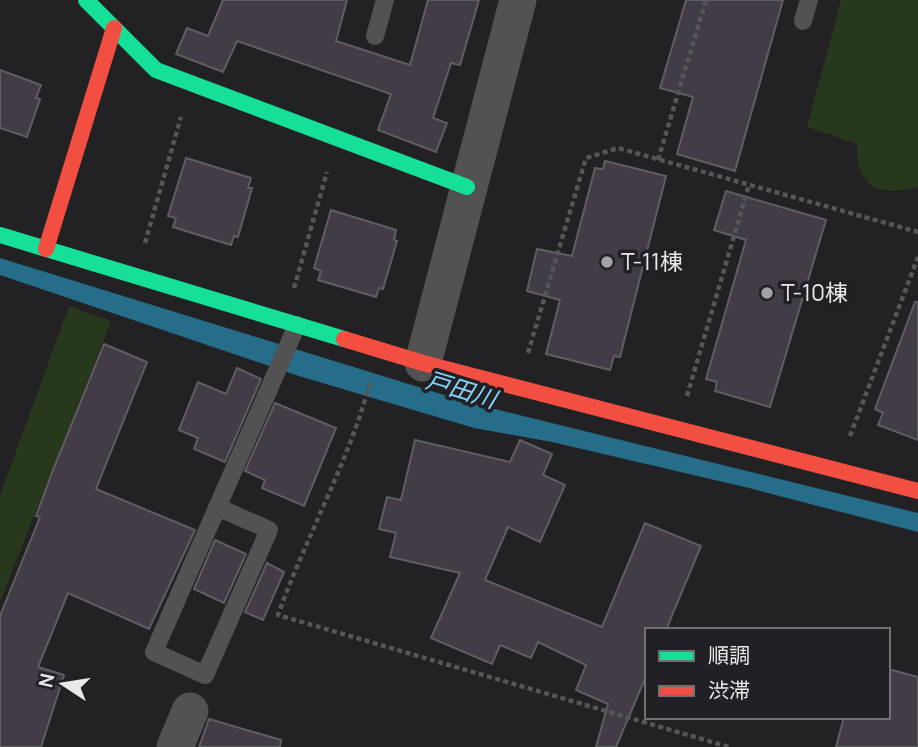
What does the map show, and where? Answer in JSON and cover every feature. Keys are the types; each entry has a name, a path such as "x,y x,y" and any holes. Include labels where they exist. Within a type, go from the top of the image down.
{"street":[{"path":"86,0 156,69 467,187"},
{"path":"423,363 518,0"},
{"path":"46,249 114,28"},
{"path":"0,235 423,363 918,491"},
{"path":"175,747 190,711"}],"lane":[{"path":"375,36 385,0"},
{"path":"803,21 809,0"},
{"path":"218,507 269,530 205,675 154,652 297,325"}],"path":[{"path":"658,160 706,0"},
{"path":"142,254 185,106"},
{"path":"527,358 586,158 618,148 918,232"},
{"path":"293,289 331,159"},
{"path":"686,398 749,185"},
{"path":"850,439 918,257"},
{"path":"366,401 300,554 278,615 729,747"}],"green space":[{"path":"841,0 918,0 918,187 892,191 872,186 860,171 857,144 807,127"},
{"path":"69,306 111,321 0,602 0,495"}],"water":[{"path":"0,258 470,403 918,513 918,532 749,488 552,442 474,428 299,376 0,275"}],"building":[{"path":"223,0 347,0 336,41 410,65 428,0 479,0 460,65 451,63 433,118 447,123 436,152 378,130 391,94 237,41 223,72 176,54 187,28 208,36"},
{"path":"686,0 783,0 735,171 677,154 693,97 660,88"},
{"path":"0,70 41,85 36,98 40,99 27,137 0,128"},
{"path":"186,158 251,178 248,188 252,188 238,237 234,236 231,245 173,227 176,218 168,216"},
{"name":"T-11棟","path":"605,161 666,176 620,357 614,356 610,370 546,354 560,300 527,291 537,249 572,256 595,168 603,169"},
{"name":"T-10棟","path":"726,191 826,220 770,407 715,391 717,382 706,379 746,240 714,230"},
{"path":"331,210 396,230 394,240 397,241 383,289 379,288 376,297 318,280 321,271 314,268"},
{"path":"915,302 918,302 918,440 878,425 883,413 875,409"},
{"path":"104,344 147,362 96,489 195,530 149,629 68,593 38,667 64,675 41,747 0,747 0,616 40,517 36,516 53,470"},
{"path":"237,368 261,379 225,462 194,449 198,438 179,430 198,382 226,394"},
{"path":"275,403 336,428 304,506 262,488 265,480 245,471"},
{"path":"415,440 510,462 520,440 552,454 543,475 565,485 540,542 508,527 485,580 602,627 645,523 701,546 667,628 645,628 645,679 616,747 596,747 608,704 576,690 586,665 538,642 531,658 500,645 492,664 431,638 460,573 390,557 396,533 379,529 387,497 401,500"},
{"path":"215,540 246,554 224,603 194,589"},
{"path":"267,563 284,572 263,620 245,612"},
{"path":"890,670 918,677 918,747 836,747 843,719 890,719"},
{"path":"209,719 281,740 280,747 199,747"}],"traffic: fast":[{"path":"86,0 156,70 467,187"},
{"path":"0,235 344,339"}],"traffic: jam":[{"path":"46,249 114,28"},
{"path":"344,339 423,363 918,491"}],"place":[{"name":"T-11棟","path":"607,262"},
{"name":"T-10棟","path":"767,293"}],"water label":[{"name":"戸田川","path":"461,390"}]}
